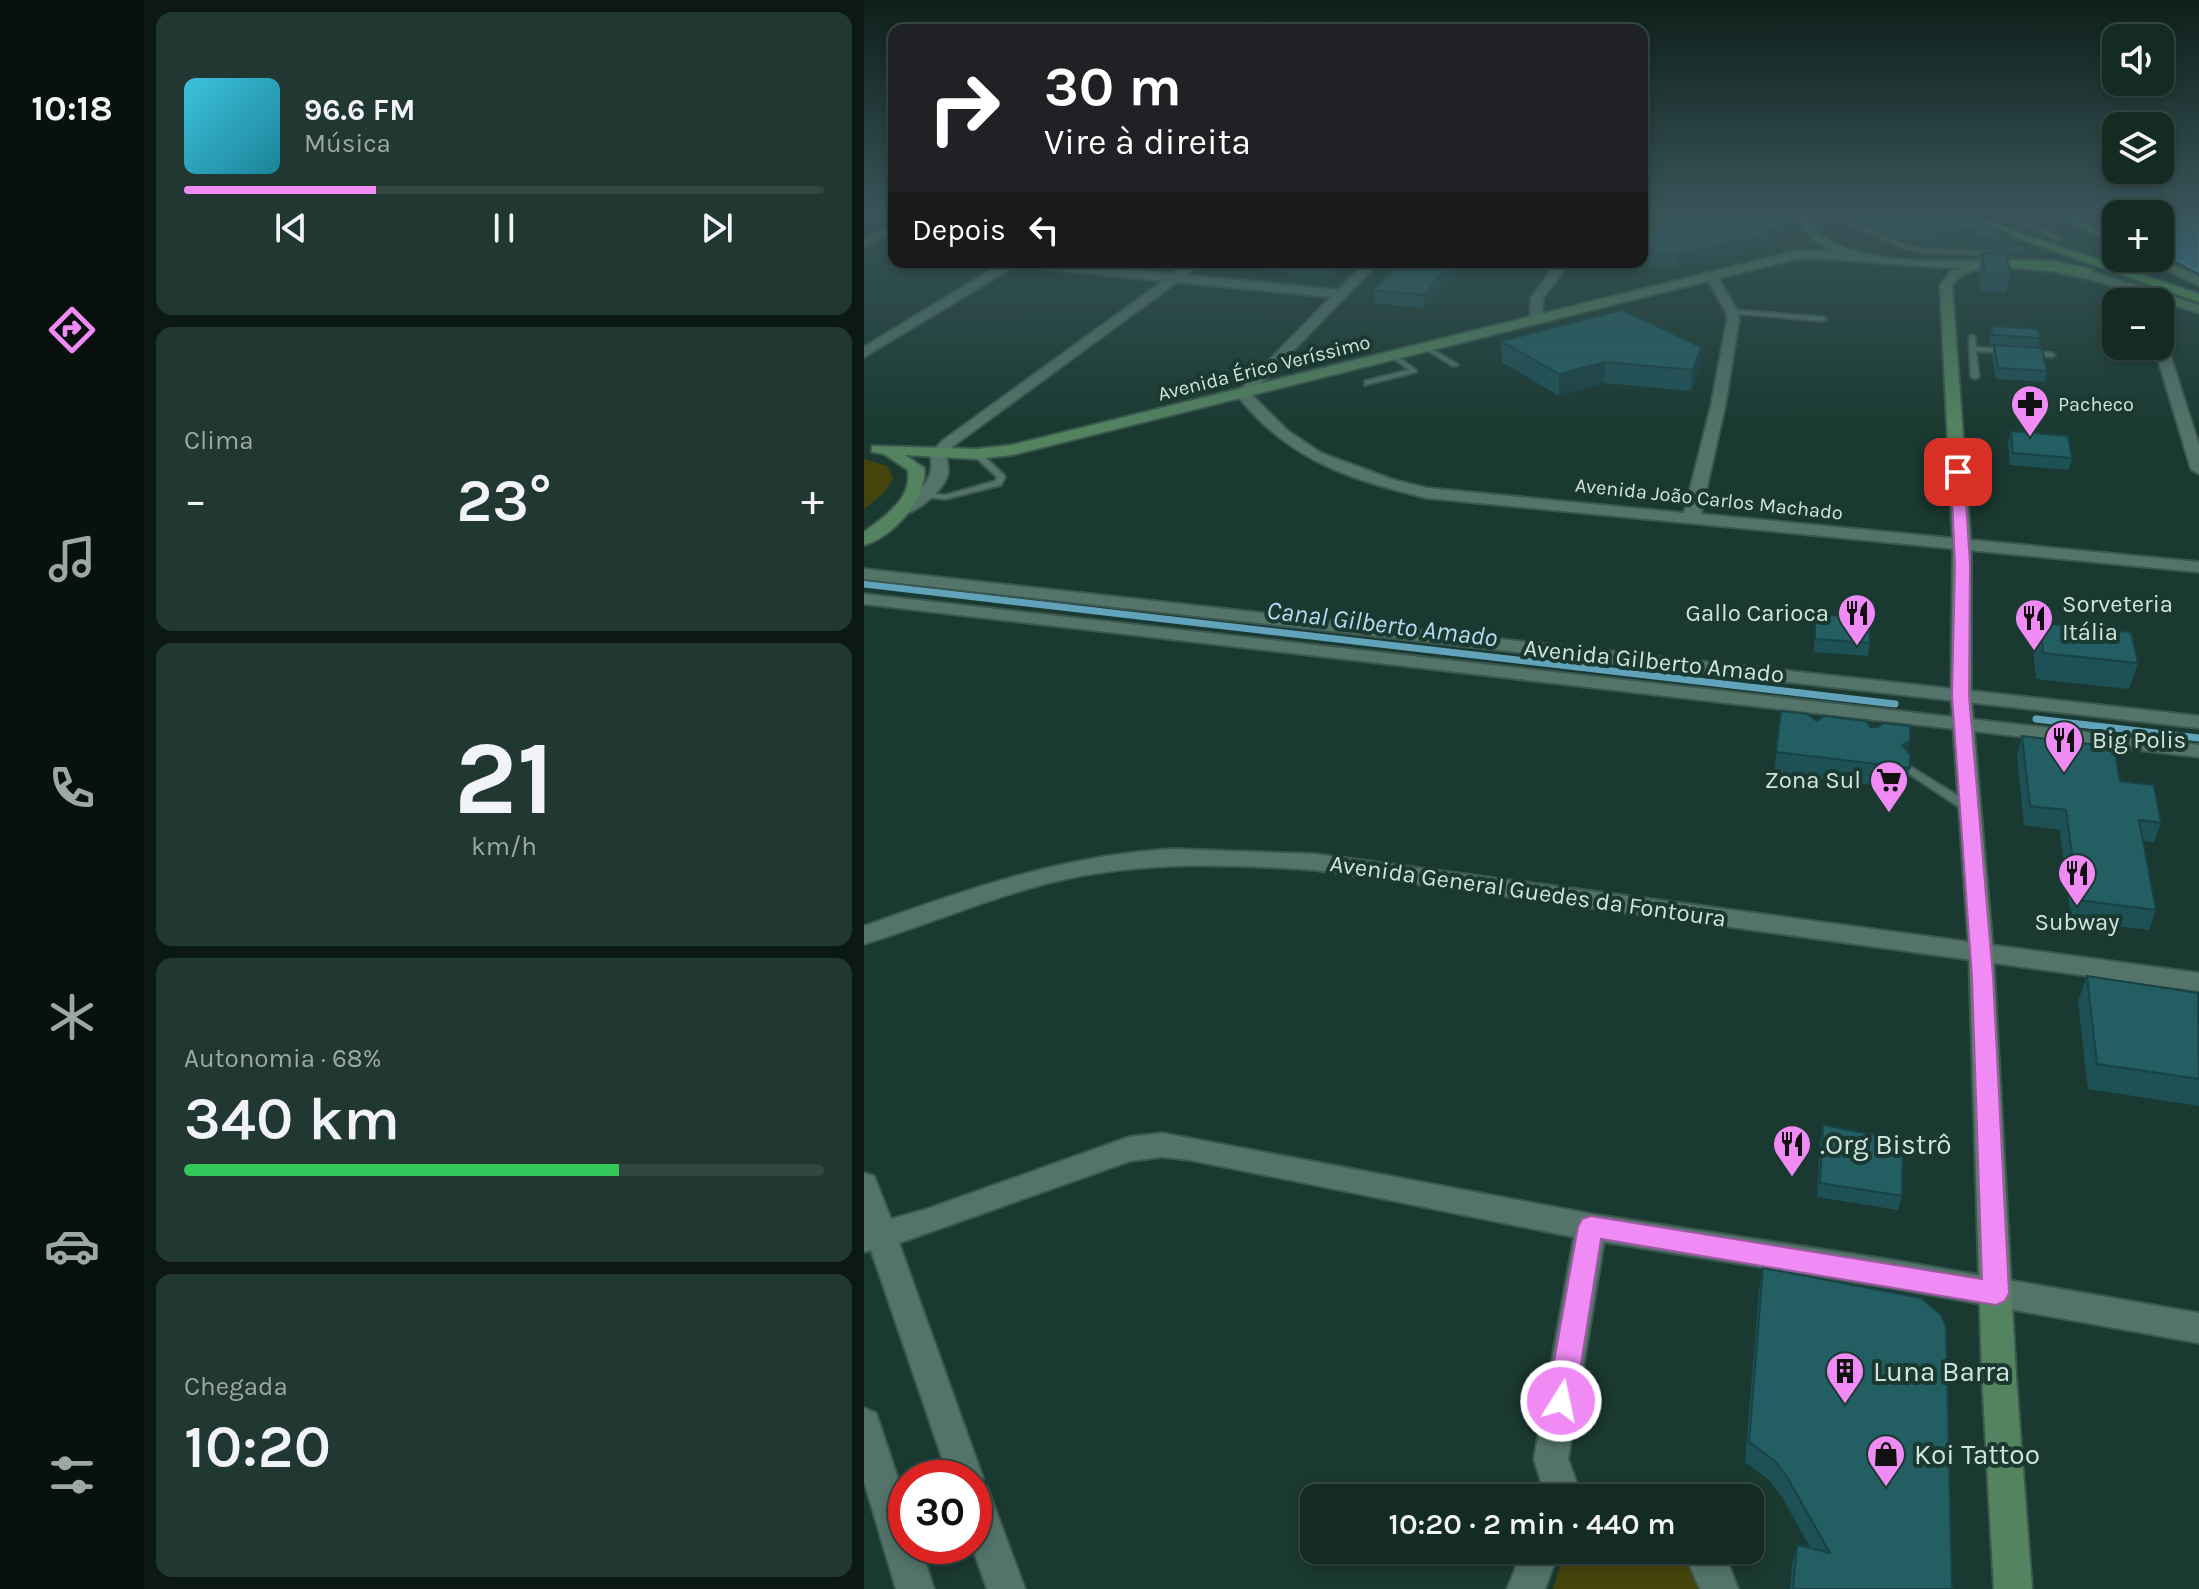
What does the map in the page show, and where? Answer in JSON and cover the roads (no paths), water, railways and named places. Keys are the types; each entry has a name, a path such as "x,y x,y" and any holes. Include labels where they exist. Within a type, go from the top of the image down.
{"highway":[{"path":"2170,285 2196,290"}],"main road":[{"name":"Avenida Érico Veríssimo","path":"870,448 938,454 1012,450 1566,314 1594,312 1685,285"},
{"path":"1946,285 1966,357 1962,723 1981,951 2013,1589"},
{"path":"2174,300 2199,309"},
{"path":"864,540 900,511 918,486 916,468 899,457 870,448"}],"street":[{"path":"864,353 974,285"},
{"path":"900,511 940,478 943,469 938,454 967,428 1164,285"},
{"path":"1248,285 1339,294"},
{"path":"1243,394 1348,285"},
{"path":"1535,322 1535,303 1548,285"},
{"path":"1691,520 1718,406 1732,312 1717,285"},
{"path":"1535,303 1566,314"},
{"path":"2165,360 2199,469"},
{"name":"Avenida João Carlos Machado","path":"1243,394 1284,434 1314,456 1345,471 1427,493 2199,567"},
{"name":"Avenida Gilberto Amado","path":"864,574 2199,722"},
{"name":"Avenida Gilberto Amado","path":"864,599 1887,719 1962,723 2199,751"},
{"name":"Avenida General Guedes da Fontoura","path":"864,935 947,905 1043,877 1128,860 1219,856 1315,862 2199,982"},
{"path":"872,1237 927,1222 1129,1149 1162,1145 1220,1153 1591,1227 2199,1328"},
{"path":"864,1185 872,1237 959,1460"},
{"path":"1559,1484 1551,1459 1591,1227"},
{"path":"864,1425 915,1589"},
{"path":"992,1550 1006,1589"},
{"path":"1526,1589 1536,1564"},
{"path":"1711,1564 1719,1589"}],"lane":[{"path":"1732,312 1823,319"},
{"path":"1972,337 1966,357 1975,377"},
{"path":"1427,348 1455,365"},
{"path":"1966,357 2052,355"},
{"path":"1368,383 1414,371 1394,356"},
{"path":"923,495 946,497 998,483 1001,477 977,454"},
{"path":"1906,767 1969,808"}],"waterway":[{"name":"Canal Gilberto Amado","path":"864,584 1895,704"},
{"name":"Canal Gilberto Amado","path":"2036,719 2199,738"}],"place":[{"name":"Pacheco","path":"2030,438"},
{"name":"Gallo Carioca","path":"1857,647"},
{"name":"Sorveteria Itália","path":"2034,652"},
{"name":"Big Polis","path":"2064,774"},
{"name":"Zona Sul","path":"1889,814"},
{"name":"Subway","path":"2077,907"},
{"name":".Org Bistrô","path":"1792,1178"},
{"name":"Luna Barra","path":"1845,1405"},
{"name":"Koi Tattoo","path":"1886,1488"}]}
